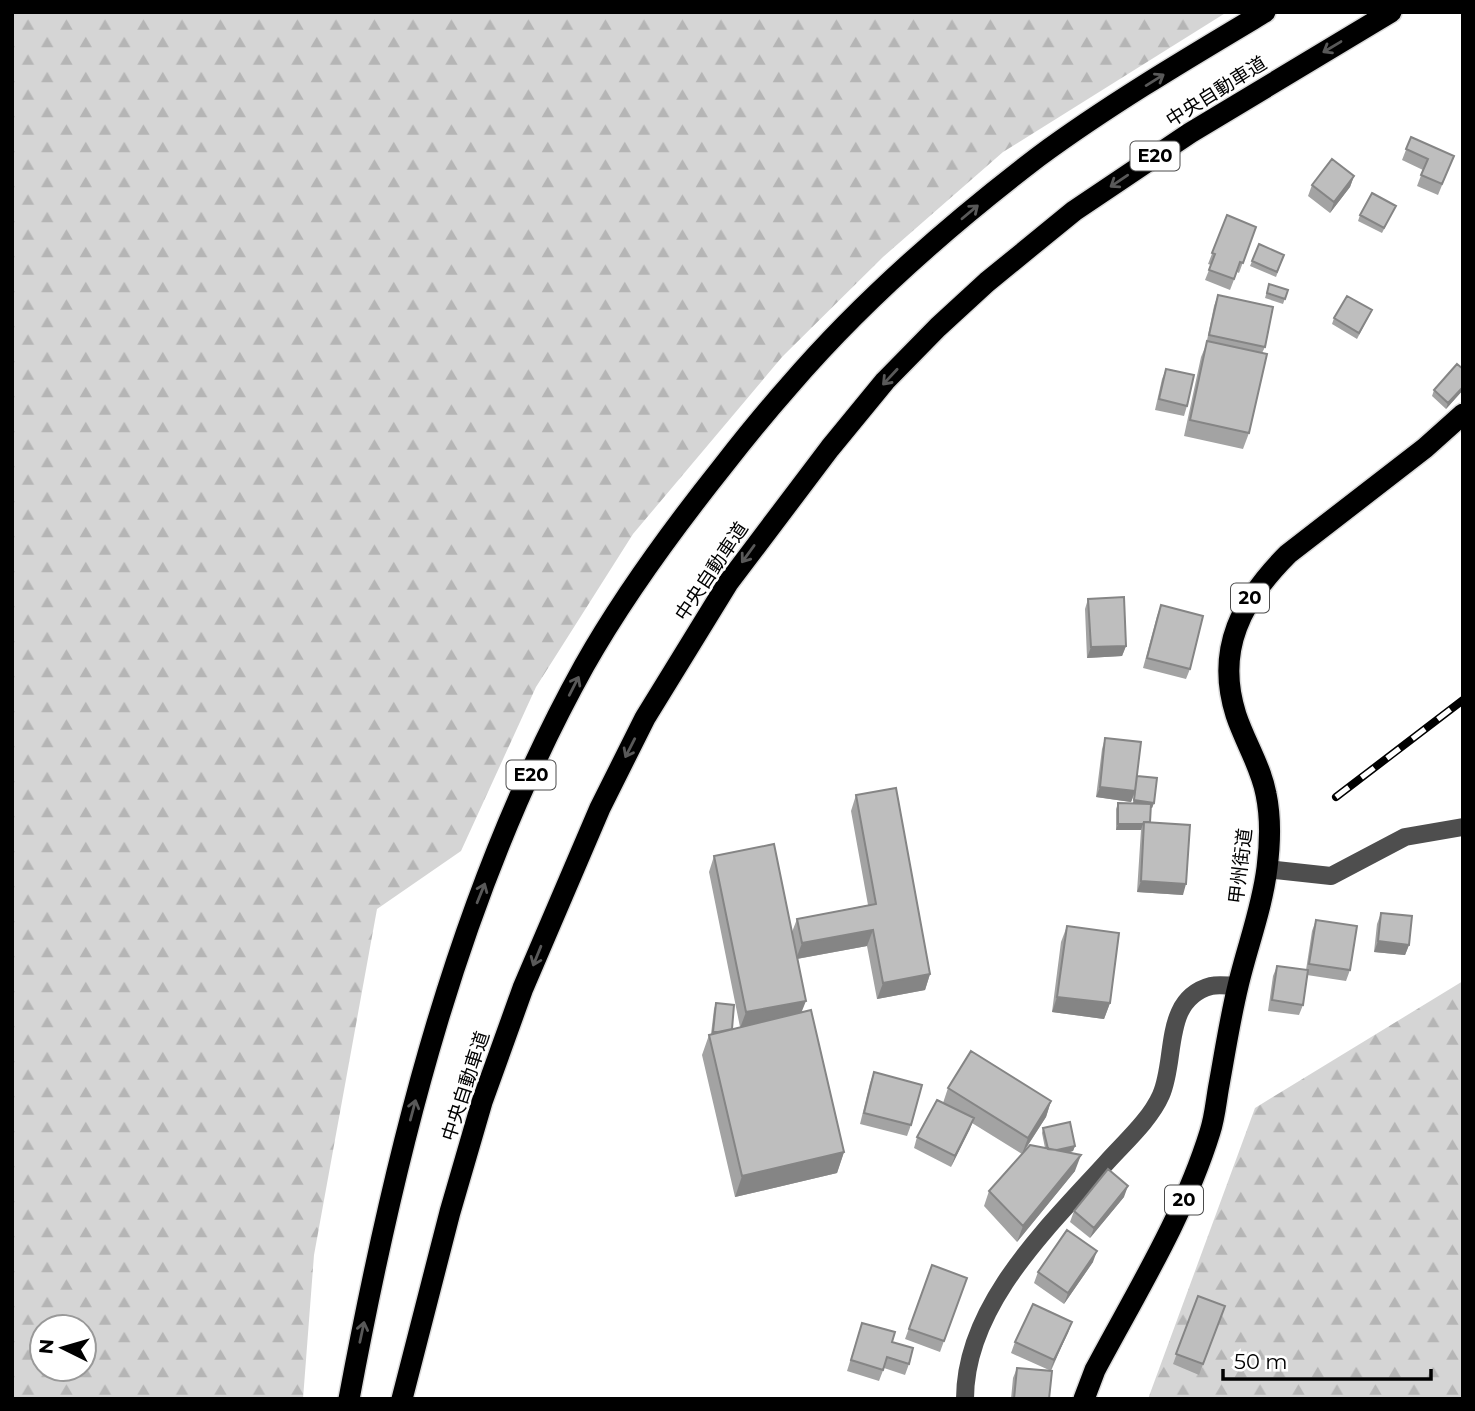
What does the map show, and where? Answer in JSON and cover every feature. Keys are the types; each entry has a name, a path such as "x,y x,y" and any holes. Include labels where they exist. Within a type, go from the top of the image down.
{"highway":[{"name":"E20","path":"349,1399 398,1165 442,1007 473,913 547,741 583,668 629,590 679,521 789,385 848,323 918,256 1040,156 1120,101 1265,12"},
{"name":"中央自動車道","path":"402,1399 450,1212 482,1102 523,989 560,899 628,752 728,583 774,519 886,382 937,327 986,282 1074,211 1190,133 1391,12"},
{"name":"甲州街道","path":"1084,1399 1096,1370 1188,1193 1201,1160 1211,1128 1238,986 1256,923 1267,869 1269,827 1266,793 1236,714 1228,671 1233,632 1250,598 1288,554 1425,448 1463,414"}],"street":[{"path":"1267,869 1331,876 1405,837 1463,827"},
{"path":"965,1399 971,1356 986,1314 1022,1257 1140,1125 1161,1095 1171,1058 1177,1015 1184,1003 1191,995 1212,985 1238,986"}],"green space":[{"path":"12,12 1227,12 1003,152 883,257 782,357 633,534 536,687 461,851 377,909 314,1255 303,1399 12,1399"},
{"path":"1463,981 1463,1399 1148,1399 1255,1108"}],"building":[{"path":"1411,137 1454,156 1442,184 1421,175 1428,159 1406,149"},
{"path":"1332,159 1354,176 1334,202 1312,185"},
{"path":"1372,193 1396,206 1384,228 1360,215"},
{"path":"1227,215 1256,227 1234,279 1209,270 1215,254 1212,253"},
{"path":"1259,244 1284,255 1277,272 1252,261"},
{"path":"1269,284 1288,290 1285,299 1267,293"},
{"path":"1218,295 1273,307 1265,347 1209,335"},
{"path":"1347,296 1372,310 1359,333 1334,318"},
{"path":"1207,341 1267,354 1249,433 1190,420"},
{"path":"1457,364 1463,369 1463,387 1448,403 1434,390"},
{"path":"1166,369 1194,375 1187,406 1159,399"},
{"path":"1124,597 1126,646 1091,647 1088,599"},
{"path":"1161,605 1203,616 1190,669 1147,658"},
{"path":"1105,738 1141,742 1135,791 1100,787"},
{"path":"1137,776 1157,778 1154,803 1134,800"},
{"path":"896,788 930,974 883,983 873,930 802,943 797,919 876,904 856,795"},
{"path":"1118,803 1151,804 1150,822 1118,824"},
{"path":"1144,822 1190,825 1186,884 1141,881"},
{"path":"774,844 806,1001 746,1012 714,856"},
{"path":"1381,913 1412,916 1409,945 1378,941"},
{"path":"1316,920 1357,926 1350,970 1309,964"},
{"path":"1067,926 1119,933 1110,1003 1057,997"},
{"path":"1277,966 1308,970 1303,1005 1272,1000"},
{"path":"716,1003 734,1005 732,1029 713,1032"},
{"path":"811,1010 844,1152 742,1176 709,1035"},
{"path":"971,1051 1051,1101 1028,1138 948,1088"},
{"path":"874,1072 922,1085 911,1125 864,1113"},
{"path":"937,1100 974,1118 955,1156 917,1137"},
{"path":"1070,1122 1075,1146 1048,1149 1043,1128"},
{"path":"1030,1145 1081,1155 1023,1226 989,1191"},
{"path":"1108,1169 1128,1186 1094,1228 1074,1211"},
{"path":"1067,1230 1097,1251 1068,1293 1038,1272"},
{"path":"932,1265 967,1278 944,1341 909,1329"},
{"path":"1198,1296 1225,1306 1203,1364 1176,1354"},
{"path":"1033,1304 1072,1322 1054,1360 1015,1342"},
{"path":"862,1323 895,1332 892,1342 913,1348 909,1364 887,1357 883,1370 851,1360"},
{"path":"1017,1368 1052,1371 1049,1399 1014,1399"}],"railway":[{"path":"1336,797 1463,700"}]}
